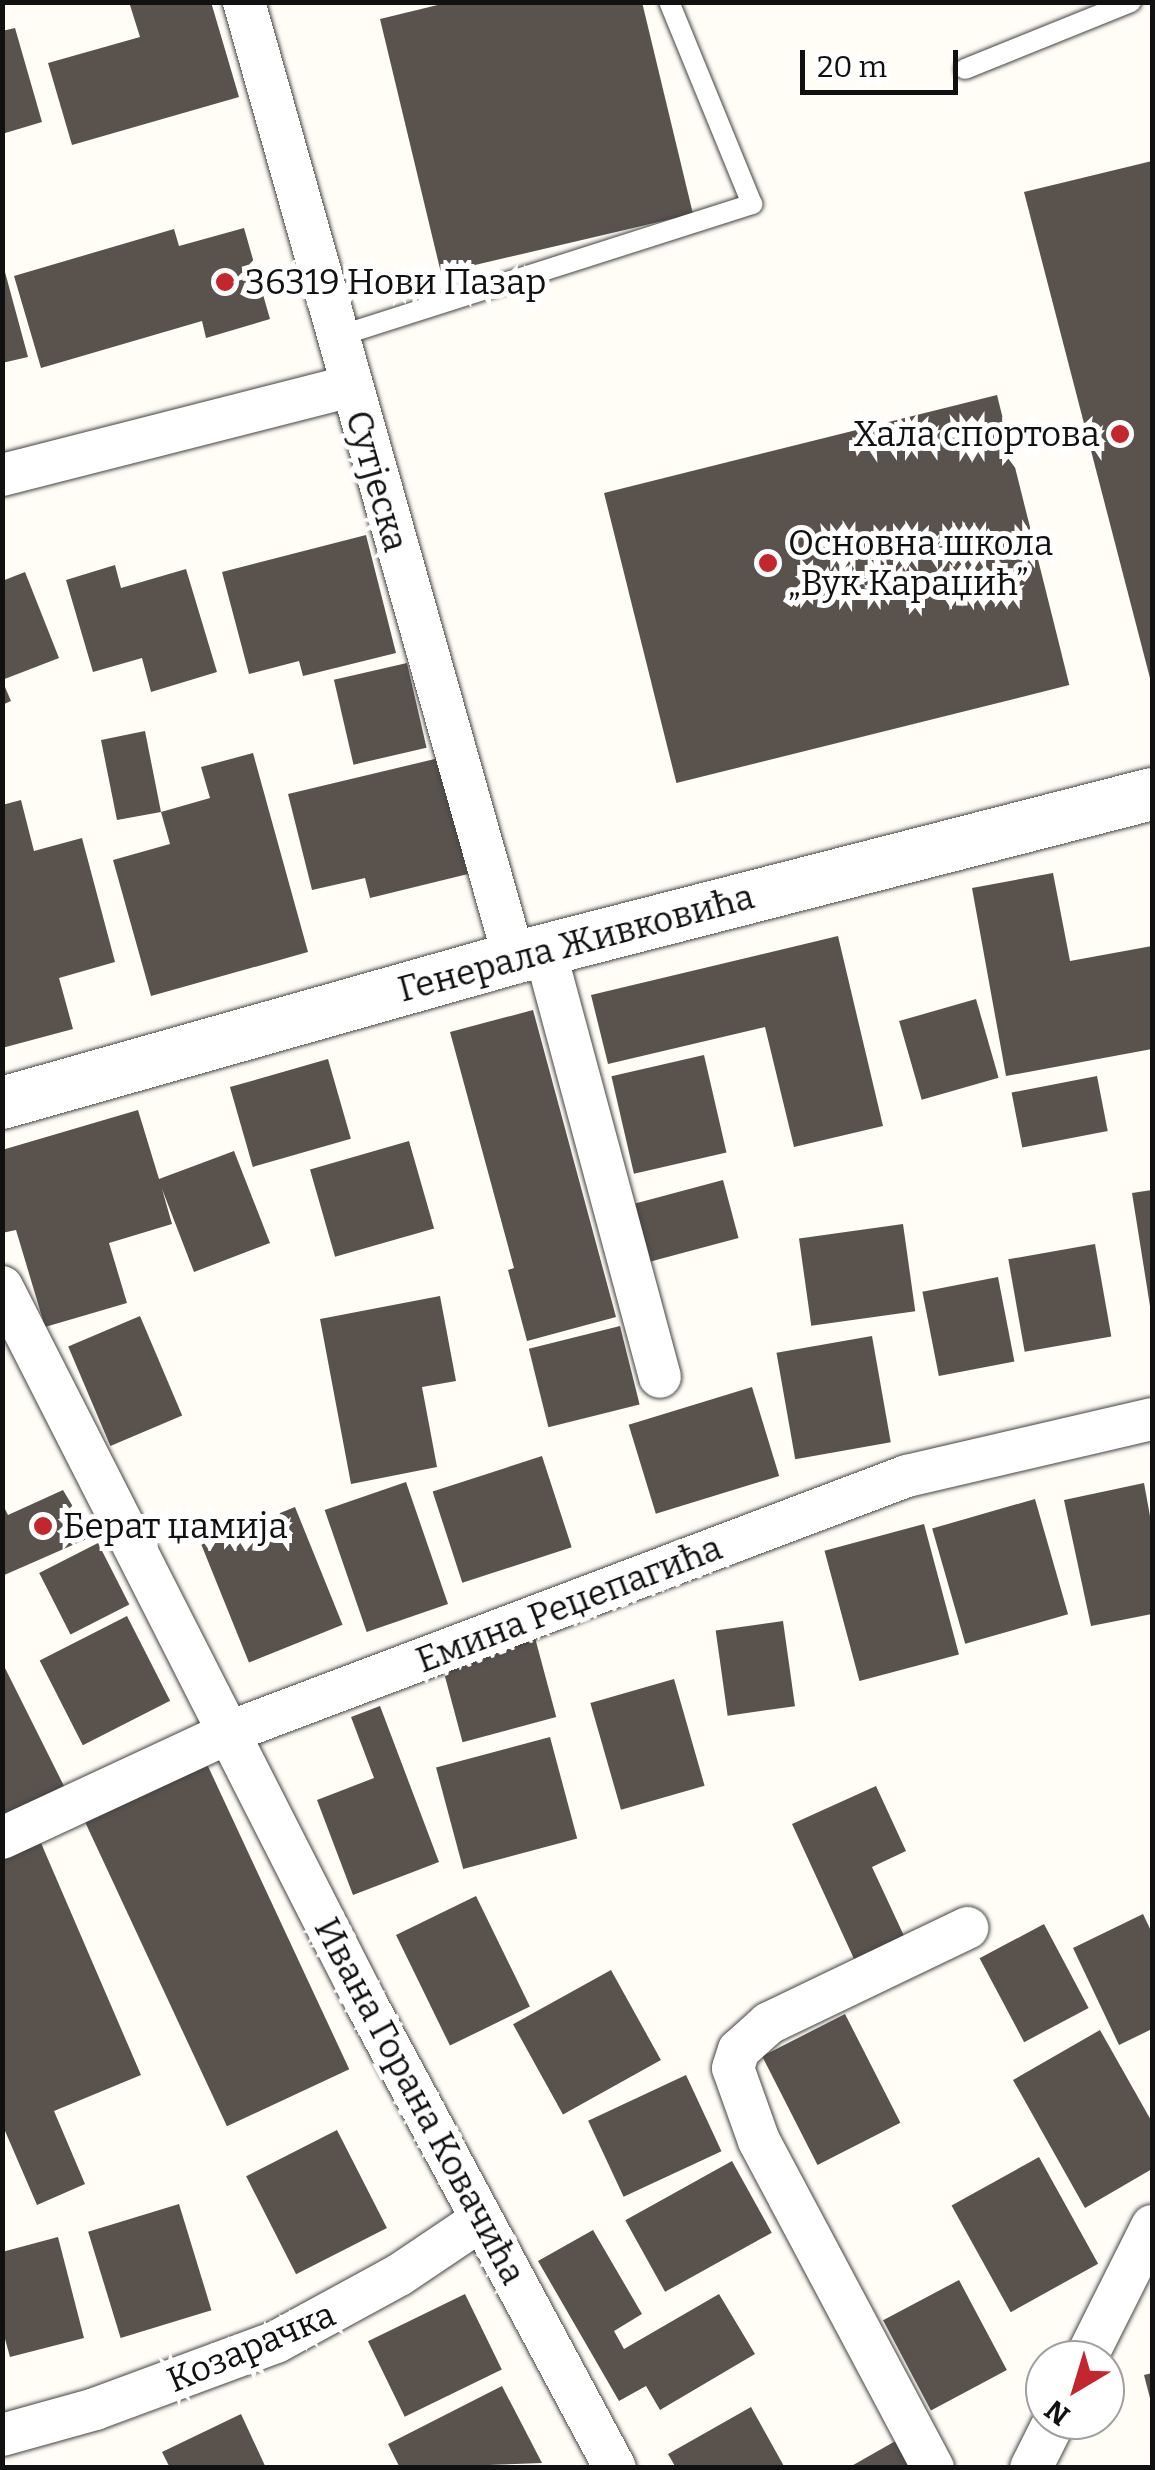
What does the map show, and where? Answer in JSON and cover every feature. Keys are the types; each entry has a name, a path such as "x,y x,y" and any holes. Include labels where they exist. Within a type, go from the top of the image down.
{"street":[{"name":"Сутјеска","path":"244,2 350,386 660,1376"},
{"path":"2,475 350,386"},
{"name":"Генерала Живковића","path":"2,1103 529,955 1152,794"},
{"path":"2,1286 232,1731"},
{"name":"Емина Реџепагића","path":"2,1838 232,1731 907,1476 1152,1419"},
{"name":"Ивана Горана Ковачића","path":"232,1731 481,2220 615,2468"},
{"path":"933,2468 759,2141 733,2068 739,2050 769,2023 967,1928"},
{"name":"Козарачка","path":"2,2435 95,2409 276,2342 386,2283 481,2220"},
{"path":"1095,2340 1152,2226"},
{"path":"1031,2468 1045,2440"}],"lane":[{"path":"336,338 752,204 670,2"},
{"path":"965,69 1131,2"}],"building":[{"path":"129,2 211,2 239,97 72,145 48,63 140,37"},
{"path":"450,2 642,2 693,214 441,273 380,19"},
{"path":"15,28 42,122 2,134 2,31"},
{"name":"Хала спортова","path":"1152,161 1152,682 1151,682 1024,192"},
{"path":"244,228 270,319 206,338 202,321 41,368 14,276 174,229 179,246"},
{"path":"2,261 28,357 2,363"},
{"path":"997,395 1069,685 676,783 604,493"},
{"path":"366,535 396,653 303,676 299,661 249,674 222,572"},
{"path":"115,565 121,588 186,569 217,672 151,692 142,658 93,672 66,580"},
{"path":"25,572 59,658 2,680 2,581"},
{"path":"407,663 427,748 353,765 334,680"},
{"path":"2,680 11,701 2,705"},
{"path":"145,731 161,812 117,820 101,740"},
{"path":"253,753 308,952 151,996 113,860 170,844 161,812 210,798 201,767"},
{"path":"439,758 468,874 370,898 365,878 312,890 288,794"},
{"path":"21,800 34,851 82,838 115,962 59,978 73,1029 2,1048 2,805"},
{"path":"1053,873 1070,961 1152,946 1152,1049 1006,1076 972,888"},
{"path":"838,936 883,1126 794,1147 765,1027 608,1064 591,995"},
{"path":"976,999 999,1078 922,1100 899,1021"},
{"path":"533,1010 616,1317 527,1341 508,1270 514,1268 450,1032"},
{"path":"704,1055 726,1152 634,1174 611,1076"},
{"path":"328,1059 351,1139 253,1167 230,1087"},
{"path":"1097,1076 1108,1131 1022,1148 1012,1093"},
{"path":"138,1110 159,1179 234,1151 270,1243 194,1272 162,1189 172,1224 109,1243 127,1303 45,1327 16,1230 2,1233 2,1150"},
{"path":"409,1141 434,1228 335,1257 310,1169"},
{"path":"723,1180 739,1238 651,1262 635,1204"},
{"path":"1152,1190 1152,1306 1150,1306 1132,1193"},
{"path":"903,1224 915,1311 811,1326 799,1239"},
{"path":"1095,1244 1111,1337 1025,1352 1008,1259"},
{"path":"998,1277 1014,1361 939,1376 922,1292"},
{"path":"440,1296 456,1381 422,1387 437,1467 351,1484 320,1319"},
{"path":"140,1316 182,1415 110,1446 68,1346"},
{"path":"620,1326 640,1405 548,1427 529,1349"},
{"path":"872,1336 891,1442 795,1459 776,1353"},
{"path":"752,1387 779,1476 656,1514 629,1425"},
{"path":"542,1456 572,1547 462,1583 433,1492"},
{"path":"406,1482 448,1604 367,1632 325,1510"},
{"path":"1144,1483 1152,1527 1152,1614 1091,1626 1064,1500"},
{"name":"Берат џамија","path":"63,1490 91,1537 2,1576 2,1503 8,1515"},
{"path":"1035,1499 1068,1614 965,1644 932,1528"},
{"path":"295,1507 343,1625 249,1663 201,1545"},
{"path":"924,1524 959,1654 859,1681 825,1551"},
{"path":"98,1543 129,1604 71,1634 39,1573"},
{"path":"127,1616 170,1701 83,1745 40,1660"},
{"path":"783,1621 795,1706 728,1716 716,1630"},
{"path":"534,1634 556,1717 463,1742 440,1659"},
{"path":"2,1662 66,1790 2,1821"},
{"path":"674,1679 705,1786 621,1810 590,1703"},
{"path":"380,1706 439,1862 353,1895 317,1800 374,1778 351,1717"},
{"path":"550,1737 577,1838 463,1869 436,1768"},
{"path":"206,1762 349,2069 227,2126 84,1819"},
{"path":"876,1786 906,1851 872,1867 905,1938 855,1961 792,1824"},
{"path":"41,1843 141,2075 54,2111 85,2184 37,2205 2,2124 2,1859"},
{"path":"476,1896 530,2007 450,2046 396,1935"},
{"path":"1143,1914 1152,1933 1152,2029 1119,2045 1073,1948"},
{"path":"1044,1924 1089,2008 1024,2042 980,1958"},
{"path":"611,1970 661,2060 563,2114 513,2024"},
{"path":"845,2014 900,2123 818,2165 762,2056"},
{"path":"1100,2030 1152,2122 1152,2169 1085,2208 1013,2080"},
{"path":"686,2075 721,2151 624,2197 588,2121"},
{"path":"337,2130 387,2228 296,2274 246,2176"},
{"path":"1039,2157 1098,2264 1011,2312 952,2205"},
{"path":"732,2161 772,2233 665,2292 625,2220"},
{"path":"179,2204 211,2310 121,2338 88,2232"},
{"path":"593,2230 642,2314 614,2331 624,2349 719,2294 755,2354 660,2410 646,2386 619,2401 538,2261"},
{"path":"58,2237 84,2338 10,2357 2,2328 2,2252"},
{"path":"959,2280 1007,2370 931,2410 883,2320"},
{"path":"465,2294 502,2369 405,2417 368,2341"},
{"path":"1152,2373 1152,2402 1151,2402 1144,2375"},
{"path":"502,2386 542,2463 400,2468 388,2444"},
{"path":"751,2407 785,2468 676,2468 668,2454"},
{"path":"241,2414 266,2468 170,2468 162,2452"},
{"path":"899,2439 915,2468 848,2468"}],"place":[{"name":"36319 Нови Пазар","path":"225,282"},
{"name":"Хала спортова","path":"1120,434"},
{"name":"Основна школа „Вук Караџић”","path":"768,563"},
{"name":"Берат џамија","path":"43,1526"}]}
